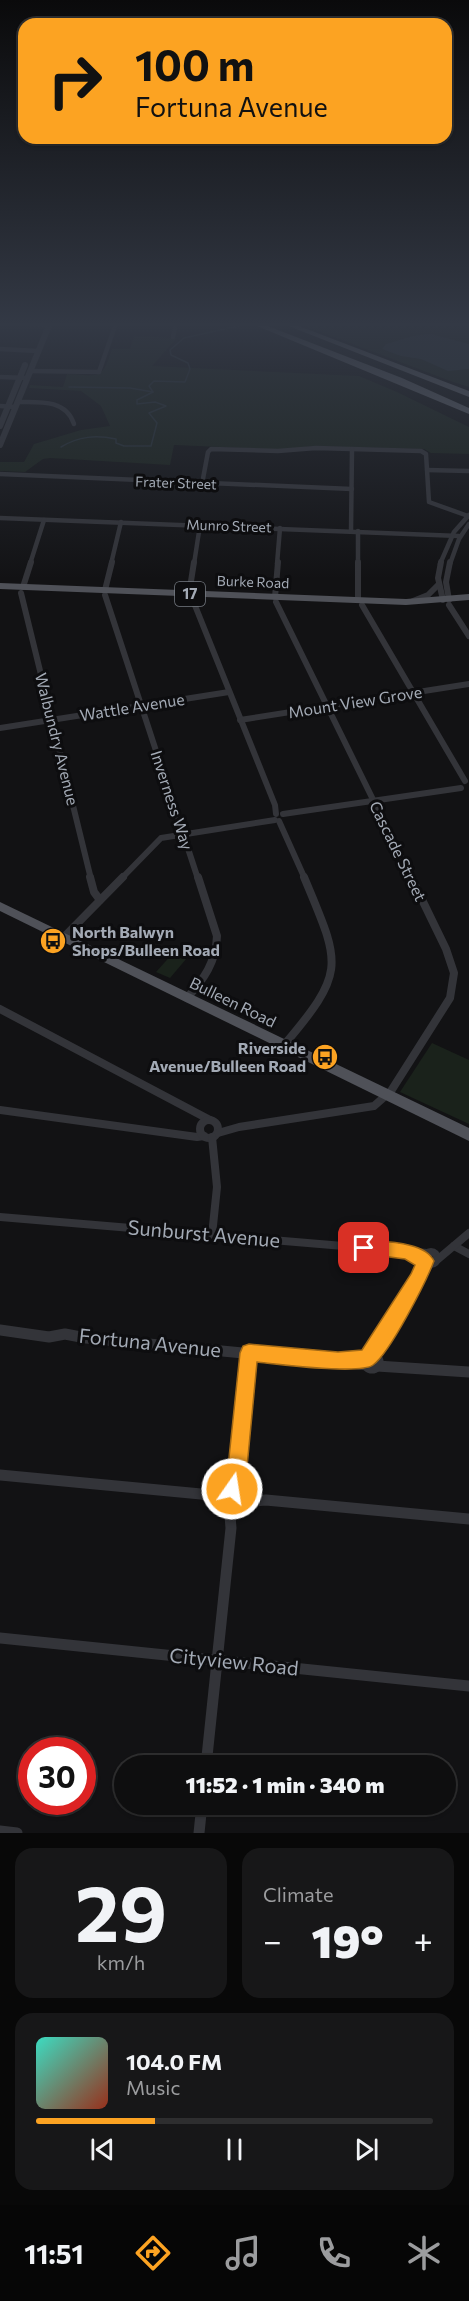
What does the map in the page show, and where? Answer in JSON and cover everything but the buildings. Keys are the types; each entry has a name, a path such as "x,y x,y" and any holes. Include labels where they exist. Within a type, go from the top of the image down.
{"highway":[{"path":"449,409 469,418"}],"main road":[{"name":"Burke Road","path":"0,586 22,590"},
{"name":"Burke Road","path":"0,592 22,590 360,603 469,600"},
{"name":"Burke Road","path":"360,603 447,602"},
{"name":"Bulleen Road","path":"4,908 469,1135"}],"street":[{"path":"0,426 12,409"},
{"path":"1,441 13,409"},
{"path":"63,409 70,413 74,424"},
{"path":"63,938 158,840 259,820 466,786 360,603 352,489 352,448"},
{"path":"202,484 210,450 278,451 352,448 418,450 426,454 429,502 469,516 450,535 444,550 438,585 428,595 409,602"},
{"path":"427,470 469,471"},
{"name":"Frater Street","path":"0,474 352,489"},
{"name":"Munro Street","path":"0,518 459,536"},
{"path":"22,590 44,520"},
{"path":"105,593 122,522"},
{"path":"447,602 446,587 454,546 469,524"},
{"path":"200,525 190,596 330,940 334,965 326,988 284,1045"},
{"path":"275,599 280,528"},
{"path":"438,585 469,636"},
{"name":"Walbundry Avenue","path":"22,590 95,895 100,900"},
{"name":"Inverness Way","path":"105,593 215,928 217,944 211,968 187,998"},
{"name":"Cascade Street","path":"275,599 446,949 454,974 453,990 446,1007 392,1091 386,1095"},
{"name":"Mount View Grove","path":"240,720 469,684"},
{"name":"Wattle Avenue","path":"0,728 229,692"},
{"path":"94,886 107,893"},
{"path":"0,1009 189,1108 208,1130 217,1187 212,1235"},
{"path":"0,1110 184,1134 368,1108 386,1095"},
{"name":"Sunburst Avenue","path":"0,1217 407,1252 430,1258"},
{"path":"373,1360 383,1338 430,1258 454,1246 469,1233"},
{"path":"454,1246 469,1254"},
{"name":"Fortuna Avenue","path":"0,1330 49,1337 65,1334 86,1338 249,1353 338,1360 373,1360 401,1366 469,1372"},
{"path":"207,1755 249,1353"},
{"path":"0,1475 469,1520"},
{"name":"Cityview Road","path":"0,1638 469,1686"},
{"path":"199,1833 201,1815"},
{"path":"0,1831 17,1833"}],"shaded area":[{"path":"102,409 431,409 469,427 469,454 431,453 424,449 311,446 288,450 174,445 170,465 50,458 43,459 25,472 0,471 0,462 24,462 34,444 81,430 110,426"},
{"path":"174,952 187,958 170,978 156,972"},
{"path":"432,1043 469,1060 469,1124 400,1092"}],"waterway":[{"path":"61,447 74,441 95,437 116,439 116,443 124,446 151,446 157,423 149,413 160,409"}],"place":[{"name":"North Balwyn Shops/Bulleen Road","path":"53,941"},
{"name":"Riverside Avenue/Bulleen Road","path":"325,1057"}],"route":[{"path":"232,1489 237,1467 249,1353 338,1360 367,1359 383,1338 418,1279 425,1261 407,1252 364,1248"}]}
